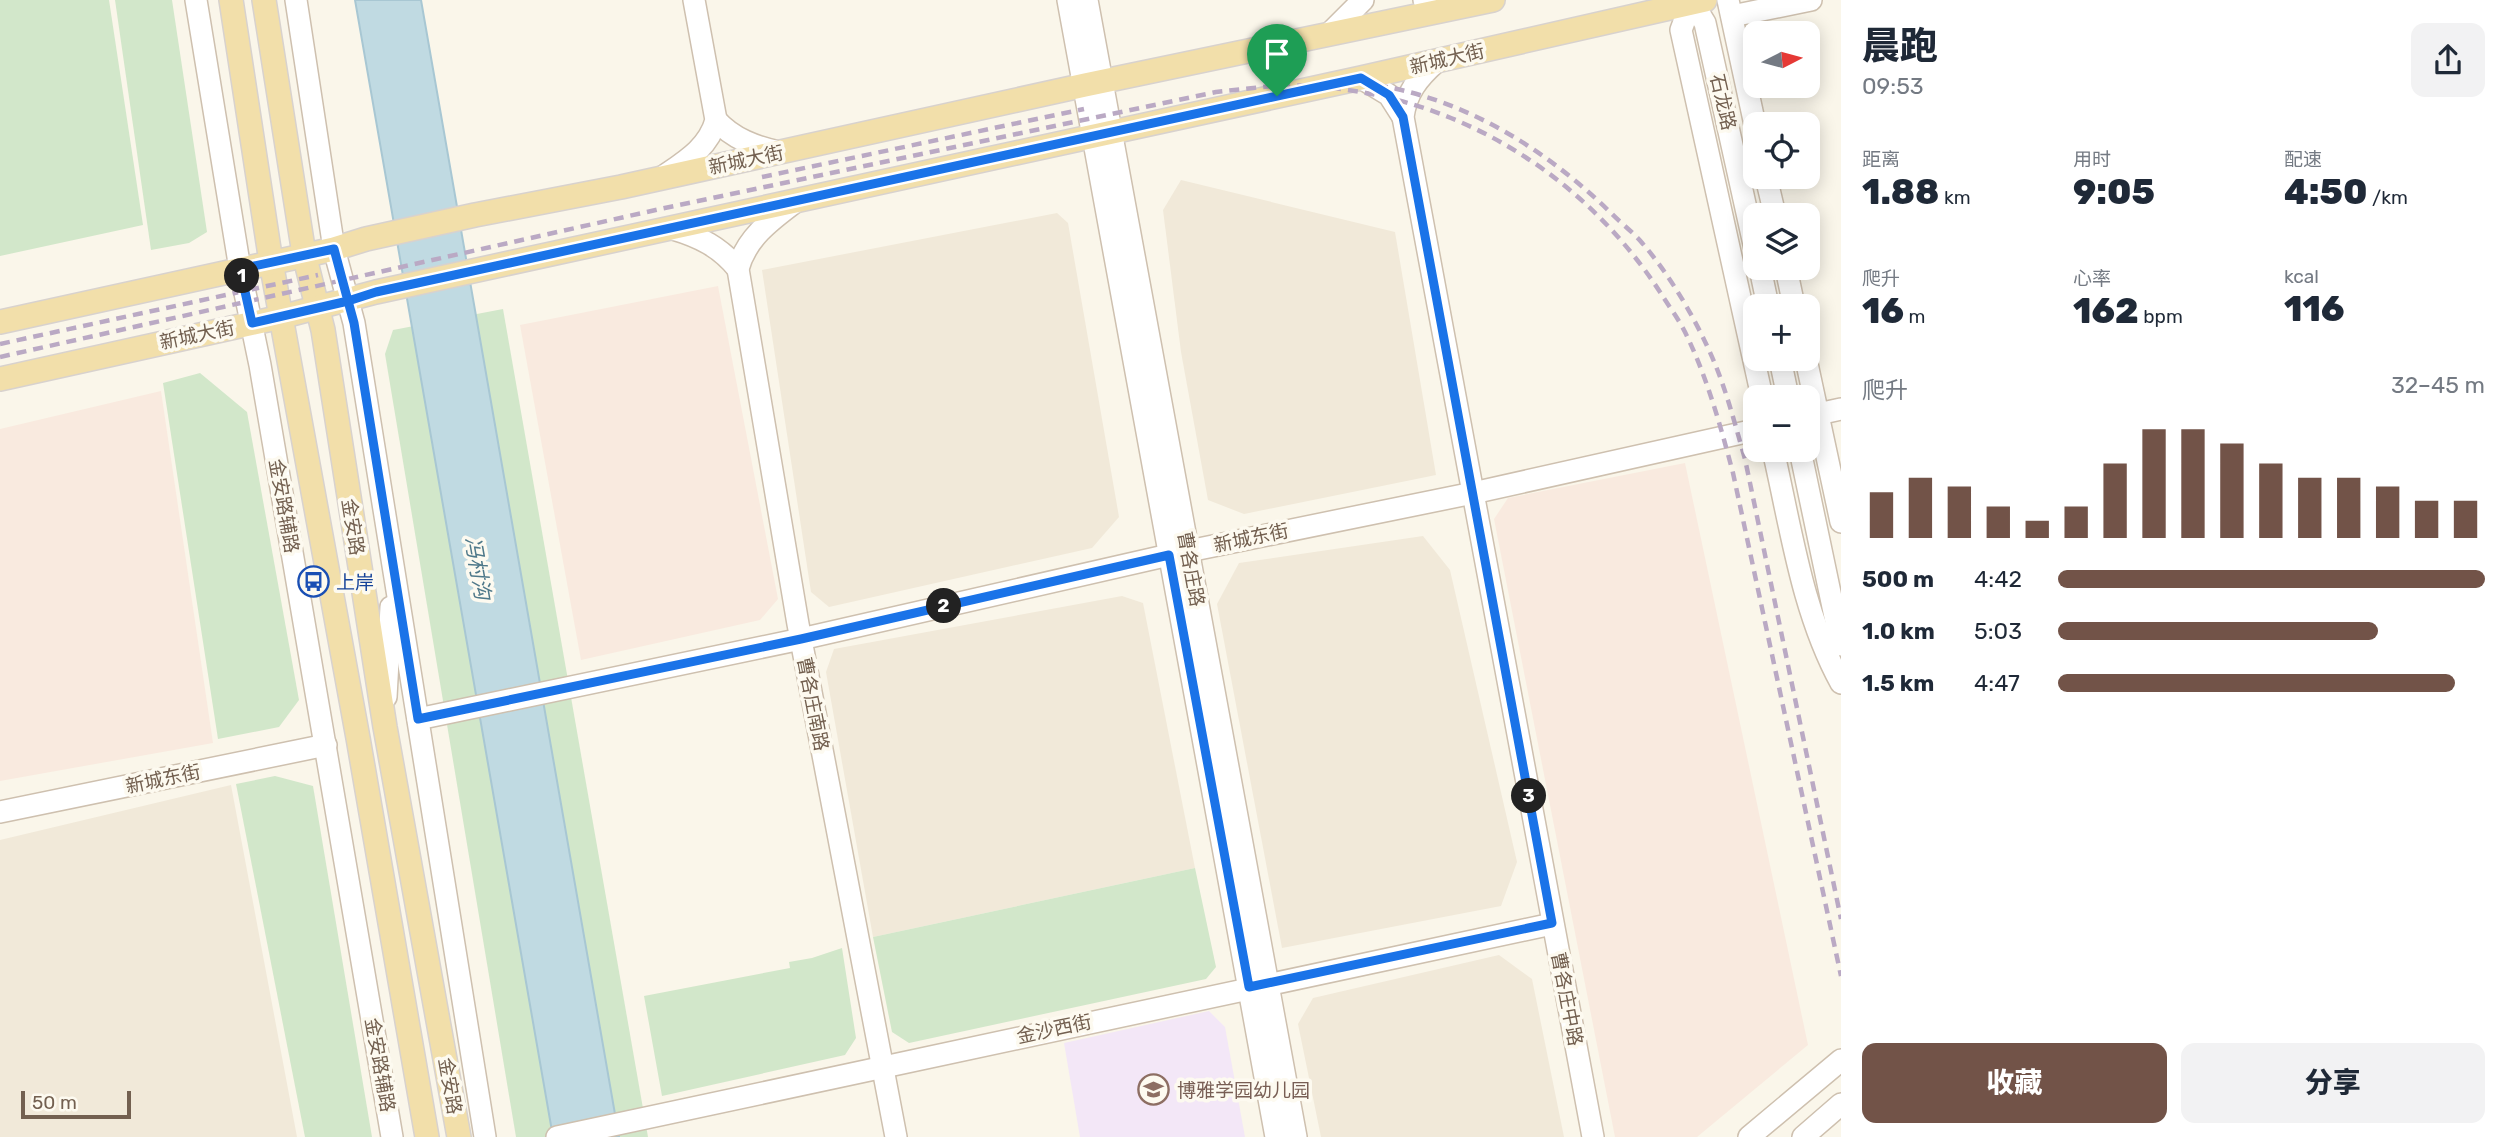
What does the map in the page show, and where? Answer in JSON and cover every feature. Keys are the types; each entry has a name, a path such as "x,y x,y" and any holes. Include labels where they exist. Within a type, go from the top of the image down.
{"main road":[{"name":"金安路","path":"231,0 271,262 426,1137"},
{"name":"金安路","path":"264,0 304,254 318,307 385,727 459,1137"},
{"name":"新城大街","path":"0,321 334,249 366,239 475,215 1493,0"},
{"name":"新城大街","path":"0,379 281,317 376,292 1436,62 1696,1"}],"street":[{"path":"296,0 334,249 354,323 485,1137"},
{"path":"660,178 703,146 713,131 716,120 694,0"},
{"name":"曹各庄路","path":"1068,0 1093,83"},
{"name":"曹各庄路","path":"1087,0 1093,83 1178,553 1258,985 1296,1137"},
{"path":"1330,33 1363,0"},
{"path":"1424,0 1454,8"},
{"path":"1730,8 1811,0"},
{"path":"1696,1 1681,30 1759,385"},
{"name":"石龙路","path":"1696,1 1705,23 1745,203"},
{"name":"金安路辅路","path":"198,7 240,269 252,323 393,1137"},
{"name":"石龙路","path":"1730,8 1752,112"},
{"name":"曹各庄中路","path":"1436,62 1414,85 1405,101 1403,117 1593,1137"},
{"name":"曹各庄中路","path":"1361,78 1389,95 1403,117"},
{"path":"716,120 723,128 747,143 779,152"},
{"path":"737,269 754,237 795,202"},
{"path":"673,229 695,236 713,246 737,269"},
{"name":"曹各庄南路","path":"737,269 801,639 896,1137"},
{"path":"1820,414 1841,409"},
{"path":"1820,423 1841,522"},
{"name":"新城东街","path":"418,719 801,639 1178,553 1473,493 1743,433"},
{"path":"1776,462 1810,610 1821,645 1841,683"},
{"path":"1803,462 1841,645"},
{"path":"385,727 393,566"},
{"name":"新城东街","path":"0,813 326,745"},
{"name":"金沙西街","path":"557,1137 1552,923"},
{"name":"曹各庄路","path":"1258,985 1276,1137"},
{"path":"1749,1137 1841,1060"},
{"path":"1803,1137 1841,1104"}],"shaded area":[{"path":"1181,180 1395,232 1436,475 1244,514 1208,500 1181,352 1163,210"},
{"path":"1057,213 1068,223 1119,517 1092,548 829,607 811,592 762,270"},
{"path":"718,286 778,599 760,620 581,660 520,325"},
{"path":"161,391 213,743 0,781 0,429"},
{"path":"1685,463 1808,1045 1697,1137 1615,1137 1494,519 1508,498"},
{"path":"1423,536 1450,570 1517,862 1501,906 1282,948 1217,604 1239,563"},
{"path":"1122,596 1143,603 1195,868 873,937 826,672 834,649"},
{"path":"231,785 297,1137 0,1137 0,840"},
{"path":"1499,955 1532,979 1564,1137 1321,1137 1298,1024 1313,998"},
{"name":"博雅学园幼儿园","path":"1209,1011 1225,1027 1245,1137 1080,1137 1064,1043"}],"green space":[{"path":"0,0 109,0 143,225 0,256"},
{"path":"115,0 172,0 207,232 189,243 151,250"},
{"path":"503,309 648,1137 516,1137 385,354 393,330"},
{"path":"200,373 247,412 299,700 279,727 218,739 163,383"},
{"path":"275,776 313,786 372,1137 305,1137 236,784"},
{"path":"1195,868 1216,967 1206,979 909,1043 892,1032 873,937"},
{"path":"842,948 856,1038 845,1055 662,1096 644,996 790,968 789,962"}],"water":[{"name":"冯村沟","path":"355,0 421,0 619,1137 553,1137"}],"railway":[{"path":"1361,83 1432,99 1465,112 1528,146 1586,190 1636,236 1687,307 1719,375 1745,459 1841,919"},
{"path":"0,357 660,209 1216,92 1273,86 1307,86 1360,92 1412,104 1461,122 1508,146 1552,175 1592,210 1628,249 1685,332 1706,383 1733,473 1841,976"},
{"path":"762,177 1084,109"},
{"path":"0,344 318,275"}],"place":[{"name":"上岸","path":"313,582"},
{"name":"博雅学园幼儿园","path":"1154,1090"}],"route":[{"path":"1277,96 376,292 348,301 334,249 240,269 252,323 348,301 354,323 418,719 801,639 1169,555 1249,987 1552,923 1403,117 1389,95 1361,78 1277,96"}]}
